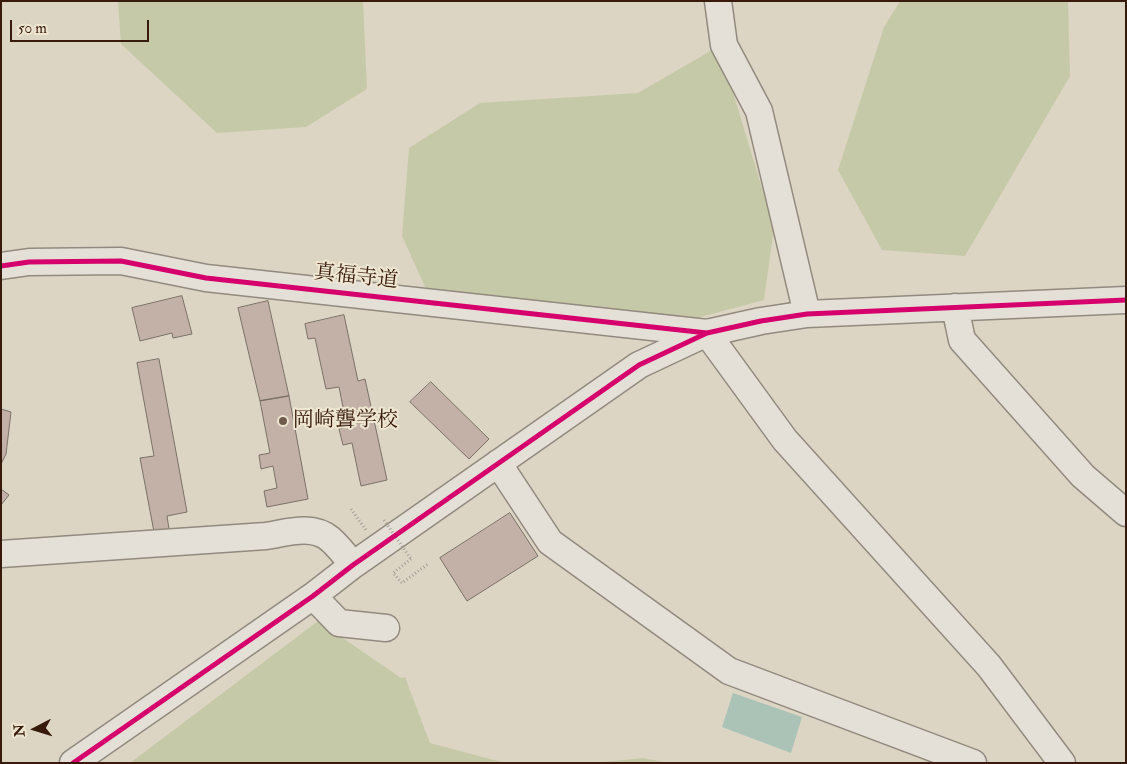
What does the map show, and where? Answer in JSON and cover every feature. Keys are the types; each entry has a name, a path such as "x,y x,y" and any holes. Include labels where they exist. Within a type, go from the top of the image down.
{"street":[{"path":"718,1 724,45 759,111 808,314"},
{"name":"真福寺道","path":"1,266 29,262 121,261 206,278 707,334"},
{"path":"73,763 639,365 707,334 761,321 808,314 1126,300"},
{"path":"955,307 962,340 1083,476 1126,513"},
{"path":"707,334 785,440 989,666 1062,763"},
{"path":"498,463 550,542 729,671 973,763"},
{"path":"1,554 266,536 307,530 320,533 329,538 353,565"},
{"path":"313,596 339,623 386,628"}],"path":[{"path":"351,509 368,532"},
{"path":"379,524 384,520 412,560 394,573 402,583 428,564"}],"green space":[{"path":"118,1 363,1 367,89 306,127 217,133 121,44"},
{"path":"900,1 1068,1 1070,76 965,256 882,250 838,170 884,27"},
{"path":"719,46 774,228 764,300 686,321 426,289 402,236 409,148 480,103 638,93"},
{"path":"318,621 401,678 405,677 430,743 505,763 130,763"},
{"path":"643,758 669,763 593,763"}],"shaded area":[{"path":"733,693 802,717 791,753 722,727"}],"building":[{"path":"182,296 192,334 173,338 172,333 140,341 132,308"},
{"path":"268,301 289,396 260,401 238,308"},
{"path":"344,315 358,381 365,379 387,480 361,486 352,443 343,445 339,429 347,427 339,387 326,389 315,338 308,339 305,324"},
{"path":"159,359 187,512 167,516 169,529 154,532 140,458 154,456 137,363"},
{"path":"431,382 489,439 469,459 410,402"},
{"path":"289,396 308,499 267,507 264,491 277,488 273,466 261,469 259,455 270,453 260,401"},
{"path":"1,409 11,412 6,454 1,464"},
{"path":"1,489 9,495 1,505"},
{"path":"510,513 538,556 467,601 440,558"}],"cycle path":[{"path":"1,266 29,262 121,261 206,278 707,333"},
{"path":"73,763 639,365 707,333 761,321 807,314 1126,300"}],"place":[{"name":"岡崎聾学校","path":"283,421"}]}
